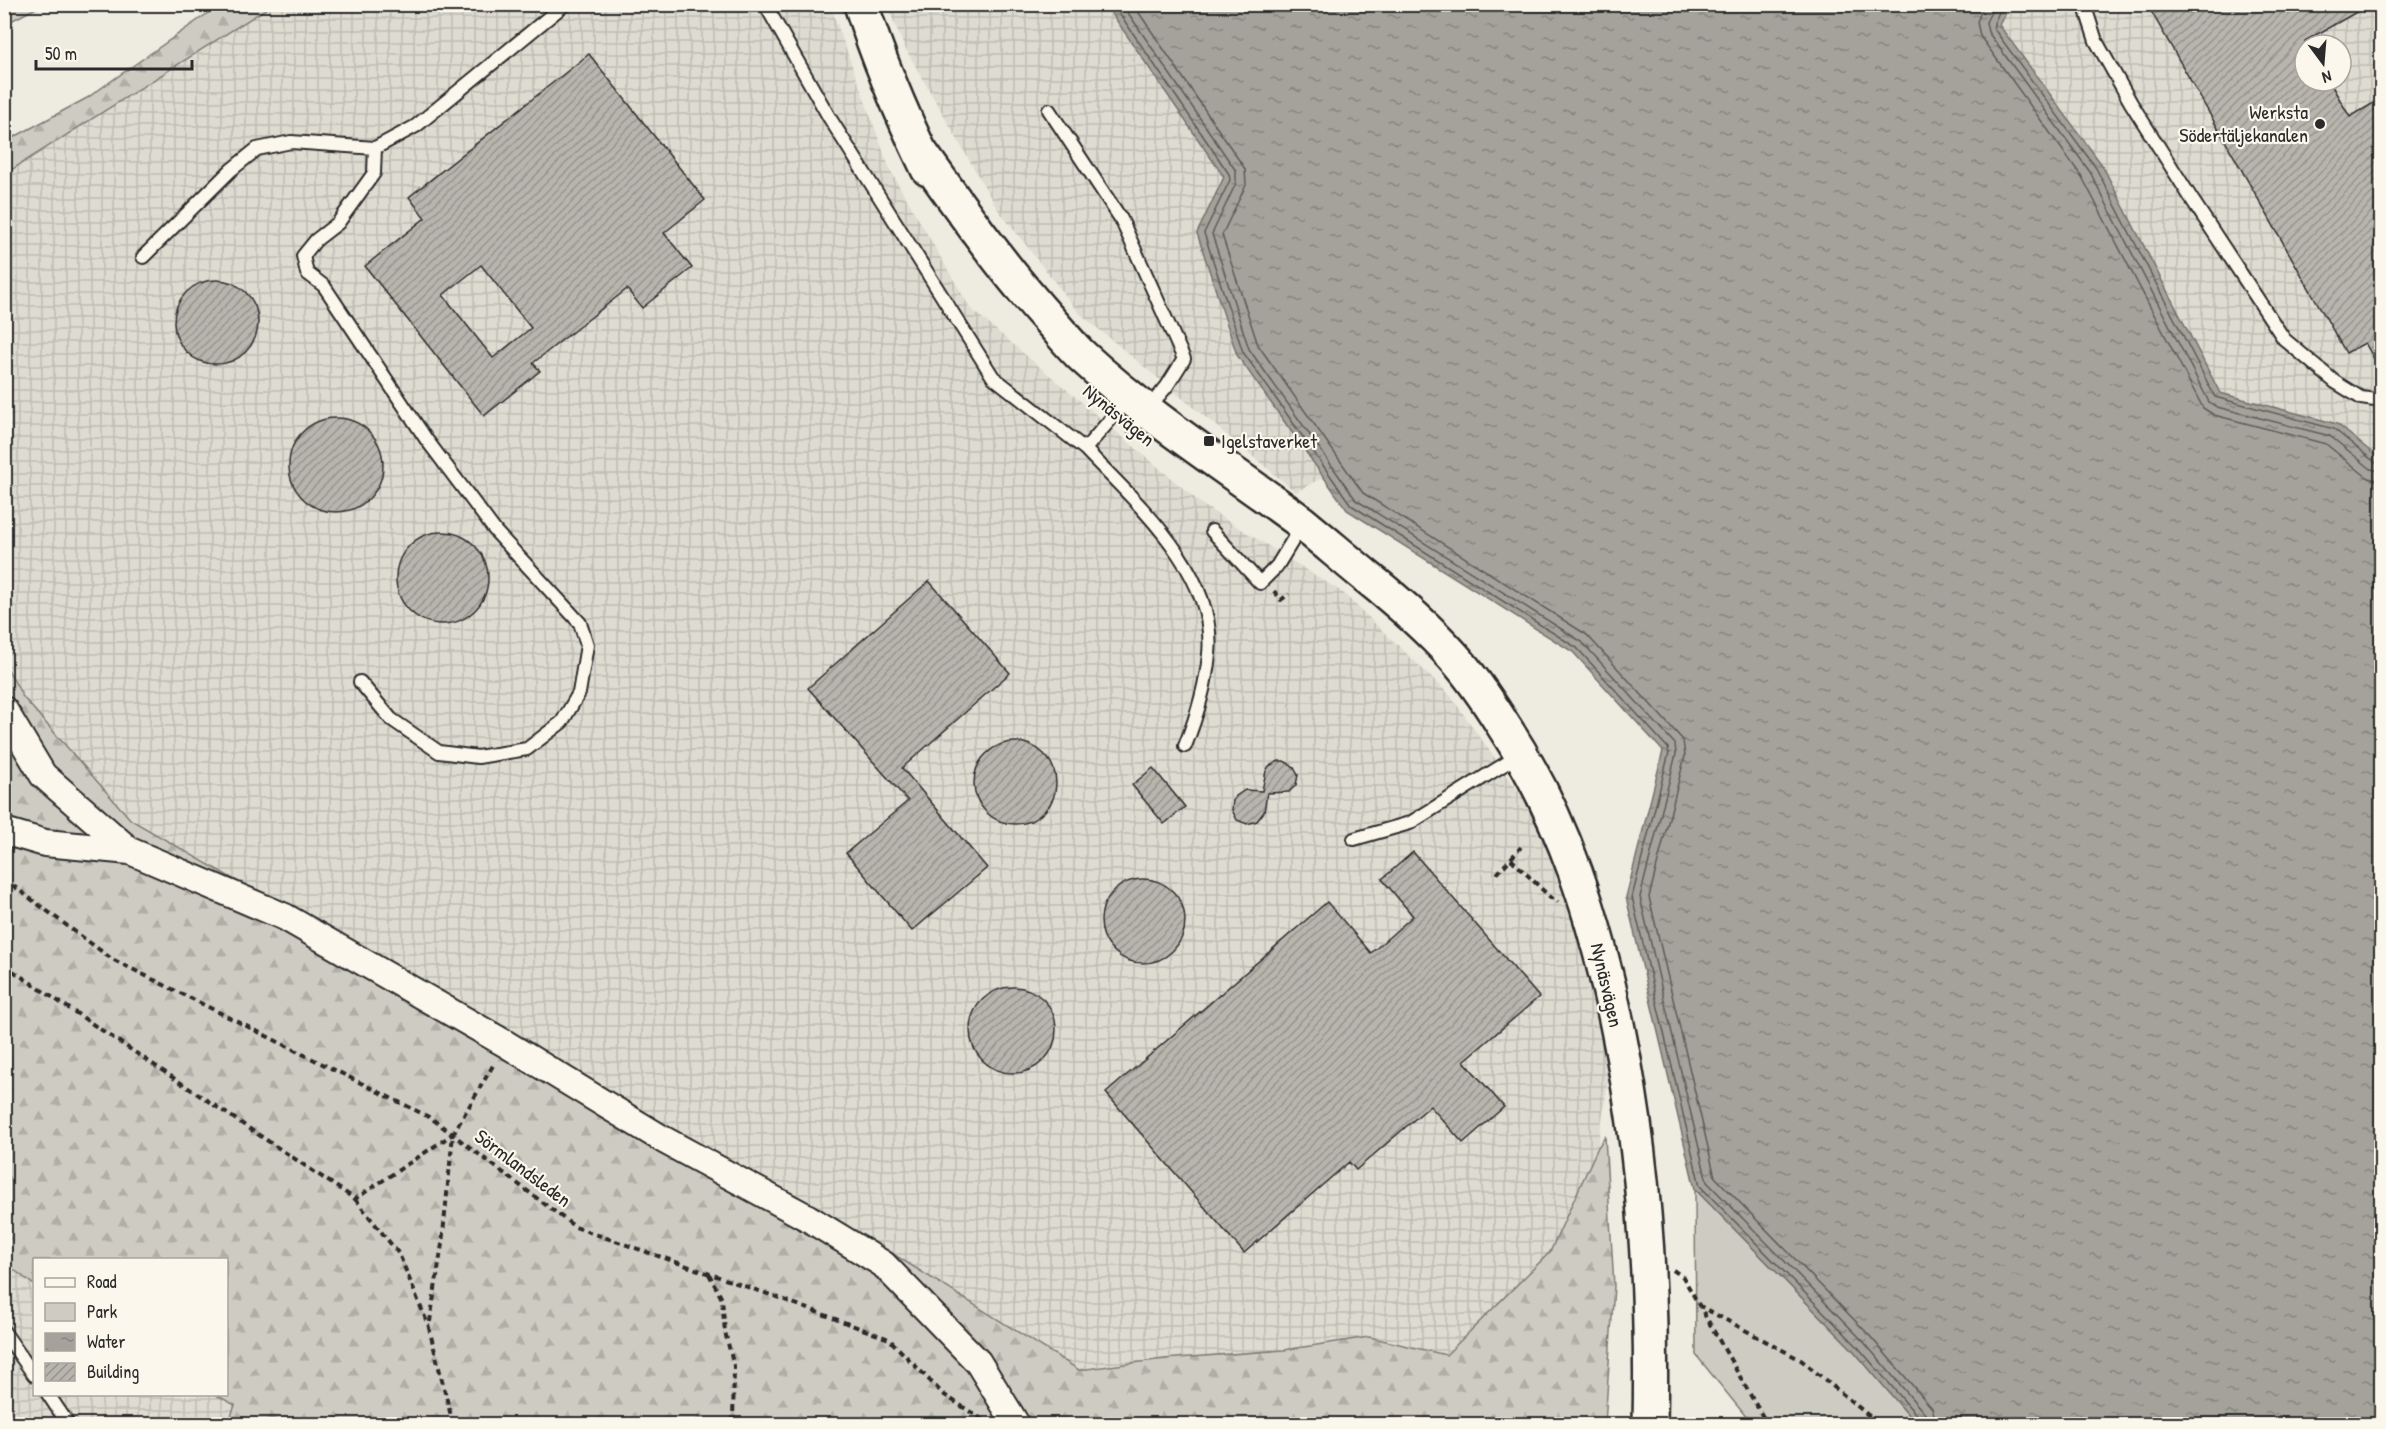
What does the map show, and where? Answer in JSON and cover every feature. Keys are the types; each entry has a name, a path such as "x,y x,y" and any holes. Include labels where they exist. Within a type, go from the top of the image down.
{"street":[{"name":"Nynäsvägen","path":"861,4 885,75 955,228 1008,307 1064,370 1131,412 1171,457 1298,530 1398,603 1453,655 1485,696 1522,754 1545,797 1571,855 1585,895 1608,981 1624,1056 1645,1201 1650,1289 1650,1425"},
{"path":"4,710 43,775 130,851"},
{"path":"4,831 45,843 130,851 285,917 506,1044 664,1140 808,1218 883,1264 978,1362 1016,1425"}],"lane":[{"path":"143,257 231,170 256,149 291,142 375,148 416,126 565,4"},
{"path":"765,4 829,117 993,376 1085,449 1159,528 1188,570 1200,595 1207,624 1209,652 1198,712 1185,746"},
{"path":"2084,4 2096,41 2131,103 2284,339 2335,382 2361,398 2382,401"},
{"path":"1049,110 1121,219 1185,359 1131,412 1085,449"},
{"path":"360,682 391,719 439,752 478,757 527,749 562,722 579,693 587,645 580,623 496,532 426,439 324,286 307,273 303,256 316,240 338,223 374,173 375,148"},
{"path":"1212,531 1260,583 1277,566 1298,530"},
{"path":"1354,838 1410,823 1522,754"},
{"path":"4,1332 33,1374"},
{"path":"49,1396 68,1425"}],"path":[{"path":"1278,597 1281,600 1289,594"},
{"path":"1497,874 1521,847"},
{"path":"4,879 112,959 420,1113 453,1134"},
{"path":"4,965 355,1199 399,1254 429,1328 453,1425"},
{"path":"429,1328 442,1244 453,1134 506,1044"},
{"name":"Sörmlandsleden","path":"355,1199 453,1134 575,1227 889,1339 943,1394 990,1425"},
{"path":"1666,1263 1683,1277 1767,1425"},
{"path":"709,1273 722,1299 725,1332 735,1366 733,1425"},
{"path":"1698,1305 1801,1360 1879,1425"}],"shaded area":[{"path":"272,5 830,5 890,170 970,308 1204,506 1342,592 1449,694 1532,810 1574,923 1609,1073 1598,1147 1550,1252 1446,1356 1369,1337 1284,1350 1164,1359 1079,1370 893,1254 637,1112 131,820 23,697 5,662 4,174"},
{"path":"887,5 1106,5 1224,177 1197,233 1237,355 1323,477 1296,492 1079,313 996,207 904,46"},
{"path":"2010,5 2381,5 2381,460 2337,424 2220,393 2102,165 1999,25"},
{"path":"4,1263 33,1284 33,1396 218,1396 236,1405 228,1424 5,1424"}],"green space":[{"path":"5,4 42,4 42,5 5,24"},
{"path":"221,4 272,5 5,174 5,142 87,98"},
{"path":"4,662 23,697 131,820 637,1112 893,1254 1079,1370 1164,1359 1284,1350 1369,1337 1446,1355 1550,1252 1598,1147 1605,1137 1614,1286 1605,1424 228,1424 235,1405 218,1396 228,1396 228,1258 33,1258 33,1284 5,1263"},
{"path":"1695,1189 1853,1350 1916,1424 1752,1424 1696,1355"}],"water":[{"path":"1106,5 2010,5 1999,25 2102,165 2220,393 2337,424 2381,460 2381,1424 1916,1424 1853,1350 1695,1189 1626,897 1663,751 1573,652 1347,510 1237,355 1197,233 1224,177"}],"building":[{"path":"2147,4 2371,4 2319,33 2293,33 2293,93 2336,93 2350,117 2382,98 2382,373 2365,343 2346,353"},
{"path":"589,54 705,200 664,233 692,268 642,308 627,289 533,363 540,371 484,416 365,266 425,218 409,197","holes":["481,265 531,328 493,358 443,295"]},
{"path":"216,280 239,287 251,299 258,322 251,345 239,357 216,364 193,357 181,345 174,322 181,299 193,287"},
{"path":"336,418 354,421 369,432 380,447 383,465 380,483 369,498 354,509 336,512 318,509 303,498 292,483 289,465 292,447 303,432 318,421"},
{"path":"442,532 468,540 480,552 488,578 480,604 468,616 442,624 416,616 404,604 396,578 404,552 416,540"},
{"path":"929,581 1010,673 902,768 987,868 912,931 846,853 908,801 808,688"},
{"path":"1007,742 1023,742 1038,749 1049,760 1056,775 1053,799 1044,812 1023,824 1007,824 992,817 981,806 974,791 974,775 981,760 992,749"},
{"path":"1279,761 1293,766 1298,775 1296,785 1289,792 1267,793 1264,812 1257,821 1247,824 1237,820 1232,810 1233,800 1245,790 1262,791 1266,771 1269,766"},
{"path":"1153,768 1185,807 1164,824 1132,785"},
{"path":"1413,852 1539,997 1464,1061 1504,1107 1463,1143 1430,1106 1356,1170 1349,1162 1244,1253 1106,1093 1327,902 1371,953 1413,916 1382,879"},
{"path":"1143,879 1159,882 1173,891 1182,905 1185,921 1182,937 1173,951 1159,960 1143,963 1127,960 1113,951 1104,937 1101,921 1104,905 1113,891 1127,882"},
{"path":"1013,987 1037,994 1049,1006 1056,1030 1049,1054 1037,1066 1013,1073 989,1066 977,1054 970,1030 977,1006 989,994"}],"place":[{"name":"Werksta Södertäljekanalen","path":"2320,124"},
{"name":"Igelstaverket","path":"1209,441"}]}
